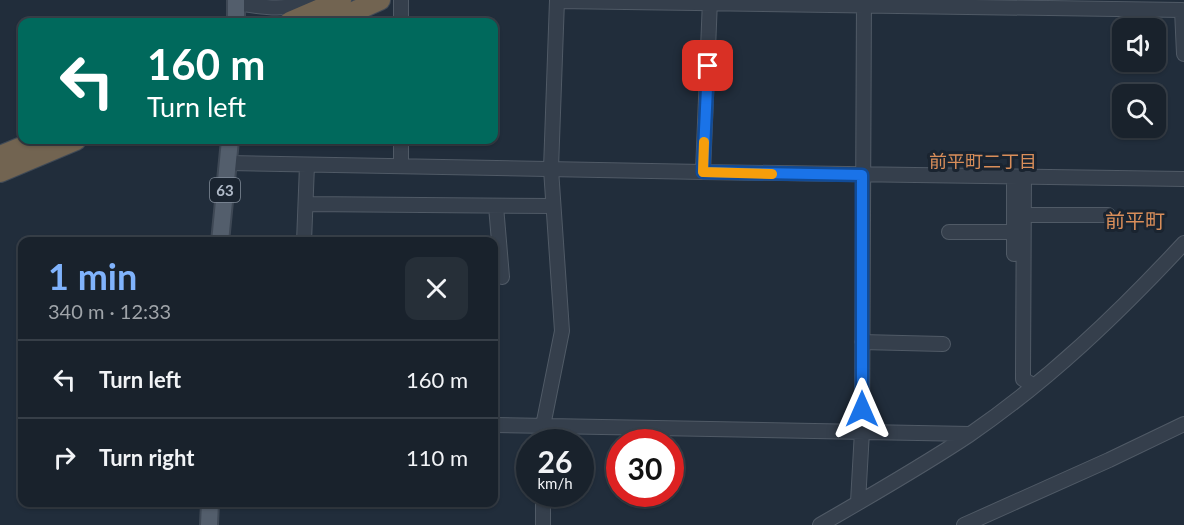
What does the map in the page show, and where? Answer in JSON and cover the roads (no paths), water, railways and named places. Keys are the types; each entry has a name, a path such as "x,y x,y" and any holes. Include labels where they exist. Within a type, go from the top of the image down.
{"highway":[{"path":"299,18 341,0"},
{"path":"340,18 380,0"},
{"path":"0,156 29,144"},
{"path":"0,172 66,144"}],"main road":[{"path":"236,1 236,18"},
{"name":"63","path":"221,237 230,144"},
{"path":"209,525 210,507"}],"street":[{"path":"236,1 265,7 289,8 310,0"},
{"path":"401,0 401,18"},
{"path":"543,426 562,331 551,169 557,1 1016,3 1182,10 1184,50"},
{"path":"703,172 710,1"},
{"path":"858,502 862,432 864,3"},
{"path":"401,144 401,165"},
{"path":"228,163 1184,179"},
{"path":"304,237 307,165"},
{"path":"1019,177 1024,215 1023,379 1034,386"},
{"path":"1014,254 1019,177"},
{"path":"306,204 553,206"},
{"path":"496,206 502,277"},
{"path":"1024,215 1108,215"},
{"path":"949,232 1014,232"},
{"path":"820,525 918,468 970,434 1034,386 1110,320 1184,243"},
{"path":"862,342 943,344"},
{"path":"964,525 1184,424"},
{"path":"498,425 970,434"},
{"path":"543,507 543,525"}],"district":[{"name":"前平町二丁目","path":"983,161"},
{"name":"前平町","path":"1135,220"}]}
